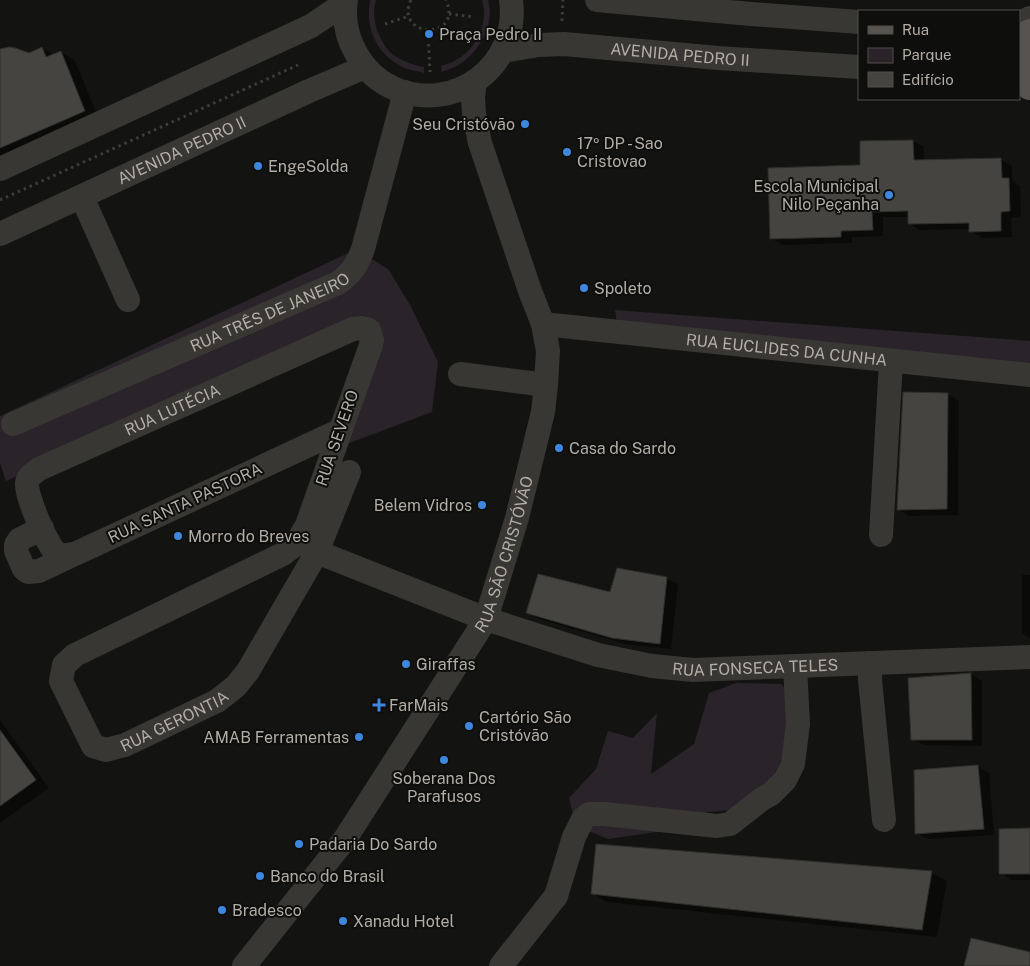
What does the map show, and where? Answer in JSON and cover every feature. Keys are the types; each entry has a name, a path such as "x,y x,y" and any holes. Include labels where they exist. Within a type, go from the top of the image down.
{"main road":[{"path":"1030,33 1027,43 1026,67 1030,86"}],"street":[{"path":"345,1 345,23 349,39 353,49 371,73 387,85 405,92 431,95 457,91 475,81 492,67 510,33 511,0"},
{"path":"597,0 858,22"},
{"path":"0,168 311,26 345,1"},
{"name":"AVENIDA PEDRO II","path":"502,51 539,45 564,44 718,58 858,67"},
{"name":"AVENIDA PEDRO II","path":"0,234 365,66"},
{"name":"RUA SÃO CRISTÓVÃO","path":"244,966 345,839 486,619 517,518 543,412 548,351 543,324 480,144 474,114 473,97 475,81"},
{"name":"RUA TRÊS DE JANEIRO","path":"13,424 338,283 347,276 357,264 363,249 405,92"},
{"path":"82,197 128,300"},
{"name":"RUA EUCLIDES DA CUNHA","path":"543,324 1030,376"},
{"name":"RUA LUTÉCIA","path":"42,528 28,498 26,484 30,476 39,469 353,329 362,328 369,330"},
{"name":"RUA SEVERO","path":"306,548 307,525 371,345 372,340 369,330"},
{"path":"881,535 891,362"},
{"path":"460,374 546,385"},
{"name":"RUA SANTA PASTORA","path":"42,528 19,540 16,545 16,551 24,569 28,572 40,571 340,432"},
{"name":"RUA GERONTIA","path":"306,548 284,554 75,655 64,665 61,681 93,746 106,750 125,746 218,701 236,686 248,671 306,548 349,472"},
{"path":"42,528 48,543 58,554 77,553"},
{"path":"306,548 486,619"},
{"name":"RUA FONSECA TELES","path":"486,619 598,655 652,666 693,670 1030,656"},
{"path":"870,663 870,680 884,820"},
{"path":"501,966 556,896 574,837 583,819 589,814 717,826 730,824 771,794 785,780 793,764 798,724 795,667"}],"path":[{"path":"411,0 408,9 412,22 416,26 428,30 435,30 446,21 449,14 446,0"},
{"path":"561,21 563,0"},
{"path":"449,14 475,17"},
{"path":"385,24 409,16"},
{"path":"428,30 430,72"},
{"path":"0,200 298,65"}],"green space":[{"path":"370,0 376,0 374,8 375,24 386,47 402,60 424,67 424,73 407,69 395,63 380,49 371,31 369,21"},
{"path":"482,0 488,0 490,9 484,36 467,59 456,67 442,72 441,66 453,62 463,55 475,42 484,18"},
{"path":"357,249 389,270 410,305 438,362 432,412 339,447 362,328 6,481 0,463 0,416"},
{"path":"615,310 1030,341 1030,378 620,340"},
{"path":"736,683 781,684 794,700 789,744 768,787 735,810 707,812 671,830 608,839 576,826 569,798 596,769 608,731 633,738 657,713 651,774 694,744 709,693"}],"building":[{"path":"9,47 29,53 42,47 46,57 61,51 85,111 0,148 0,49"},
{"name":"Escola Municipal Nilo Peçanha","path":"913,140 914,160 1001,158 1002,178 1009,178 1010,211 1001,212 1001,231 969,232 969,223 908,224 908,211 872,212 873,230 841,231 841,237 770,239 768,168 860,165 860,141"},
{"path":"903,392 948,393 947,509 897,510"},
{"path":"617,568 667,577 660,644 612,638 526,613 538,574 610,592"},
{"path":"971,673 972,740 911,740 908,678"},
{"path":"0,730 36,780 0,806"},
{"path":"978,765 984,829 915,834 914,770"},
{"path":"1030,828 1030,874 999,874 999,829"},
{"path":"596,844 932,871 922,930 591,894"},
{"path":"971,938 1030,952 1030,966 964,966"}],"place":[{"name":"Praça Pedro II","path":"429,34"},
{"name":"Seu Cristóvão","path":"525,124"},
{"name":"17º DP - Sao Cristovao","path":"567,152"},
{"name":"EngeSolda","path":"258,166"},
{"name":"Escola Municipal Nilo Peçanha","path":"889,195"},
{"name":"Spoleto","path":"584,288"},
{"name":"Casa do Sardo","path":"559,448"},
{"name":"Belem Vidros","path":"482,505"},
{"name":"Morro do Breves","path":"178,536"},
{"name":"Giraffas","path":"406,664"},
{"name":"FarMais","path":"379,705"},
{"name":"Cartório São Cristóvão","path":"469,726"},
{"name":"AMAB Ferramentas","path":"359,737"},
{"name":"Soberana Dos Parafusos","path":"444,760"},
{"name":"Padaria Do Sardo","path":"299,844"},
{"name":"Banco do Brasil","path":"260,876"},
{"name":"Bradesco","path":"222,910"},
{"name":"Xanadu Hotel","path":"343,921"}]}
